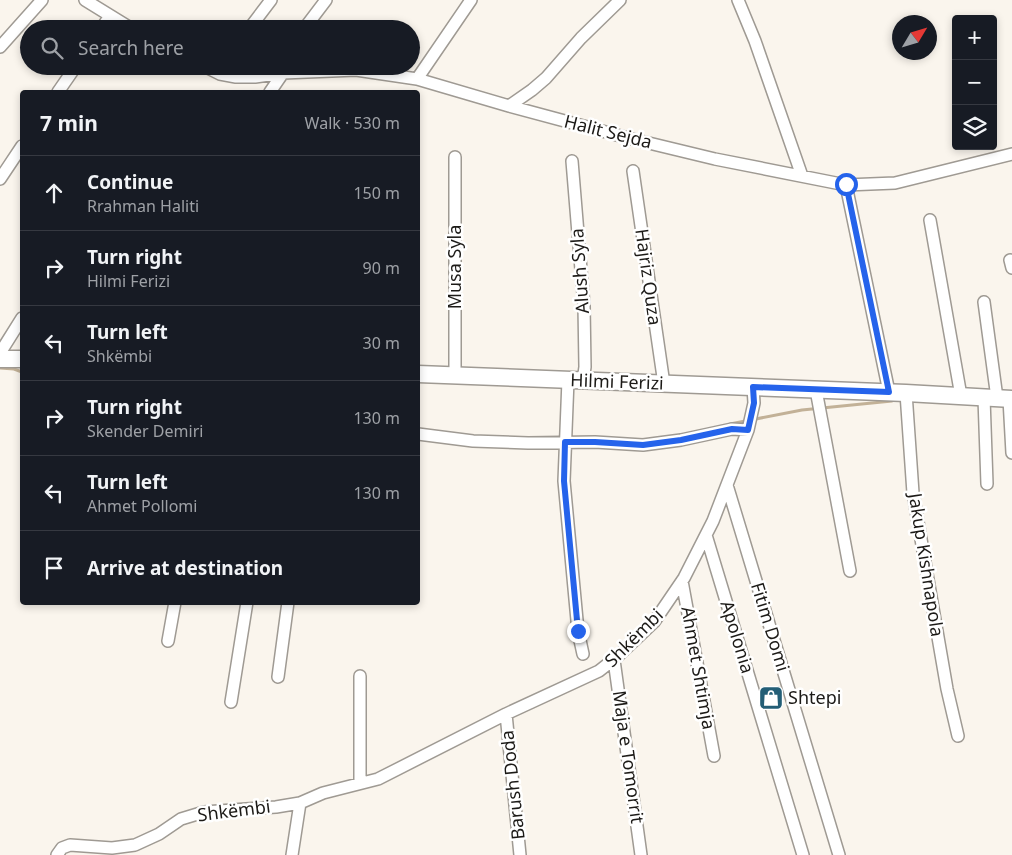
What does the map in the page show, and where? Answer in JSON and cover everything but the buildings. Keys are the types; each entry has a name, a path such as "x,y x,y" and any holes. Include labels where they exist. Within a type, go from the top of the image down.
{"street":[{"path":"24,20 42,0"},
{"path":"85,0 117,20"},
{"path":"256,20 271,0"},
{"path":"311,20 326,0"},
{"path":"420,75 471,0"},
{"path":"509,106 546,78 581,38 620,0"},
{"path":"738,0 755,41 802,176"},
{"path":"107,20 110,16"},
{"path":"0,47 20,25"},
{"path":"59,90 70,75"},
{"name":"Halit Sejda","path":"232,75 236,77 262,75"},
{"path":"271,90 276,75"},
{"name":"Halit Sejda","path":"390,75 417,79 509,106 715,159 846,184 895,183 1012,154"},
{"path":"417,79 420,75"},
{"path":"0,179 20,149"},
{"name":"Musa Syla","path":"455,157 455,376"},
{"name":"Alush Syla","path":"572,161 584,306 585,367 575,381 565,438 564,481 578,631 583,654"},
{"name":"Hajriz Quza","path":"632,171 664,384"},
{"path":"846,184 889,392"},
{"path":"930,220 961,396"},
{"path":"984,302 1012,453"},
{"path":"0,353 20,321"},
{"path":"0,359 20,360"},
{"name":"Hilmi Ferizi","path":"420,374 1001,398"},
{"name":"Shkëmbi","path":"56,855 62,848 70,845 112,848 135,845 158,834 181,819 204,812 276,807 300,803 323,793 378,779 506,714 599,671 614,660 654,622 682,581 706,534 750,423 753,387"},
{"path":"816,390 850,571"},
{"name":"Jakup Kishnapola","path":"906,393 913,493 947,689 958,736"},
{"path":"987,484 1001,398"},
{"path":"420,434 482,441 528,443 565,438 643,445 681,440 732,429 750,423"},
{"name":"Fitim Domi","path":"726,485 839,855"},
{"name":"Apolonia","path":"706,534 803,855"},
{"name":"Ahmet Shtimja","path":"682,581 714,756"},
{"path":"168,641 174,605"},
{"path":"232,702 247,605"},
{"path":"278,677 288,605"},
{"name":"Maja e Tomorrit","path":"614,660 641,855"},
{"path":"360,676 360,783"},
{"name":"Barush Doda","path":"506,714 520,855"},
{"path":"292,855 300,803"}],"waterway":[{"path":"0,368 20,371"},
{"path":"730,424 802,410 892,401"}],"place":[{"name":"Shtepi","path":"771,698"}],"route":[{"path":"578,631 564,481 565,442 643,445 681,440 732,429 748,430 754,403 753,387 889,392 846,184"}]}
